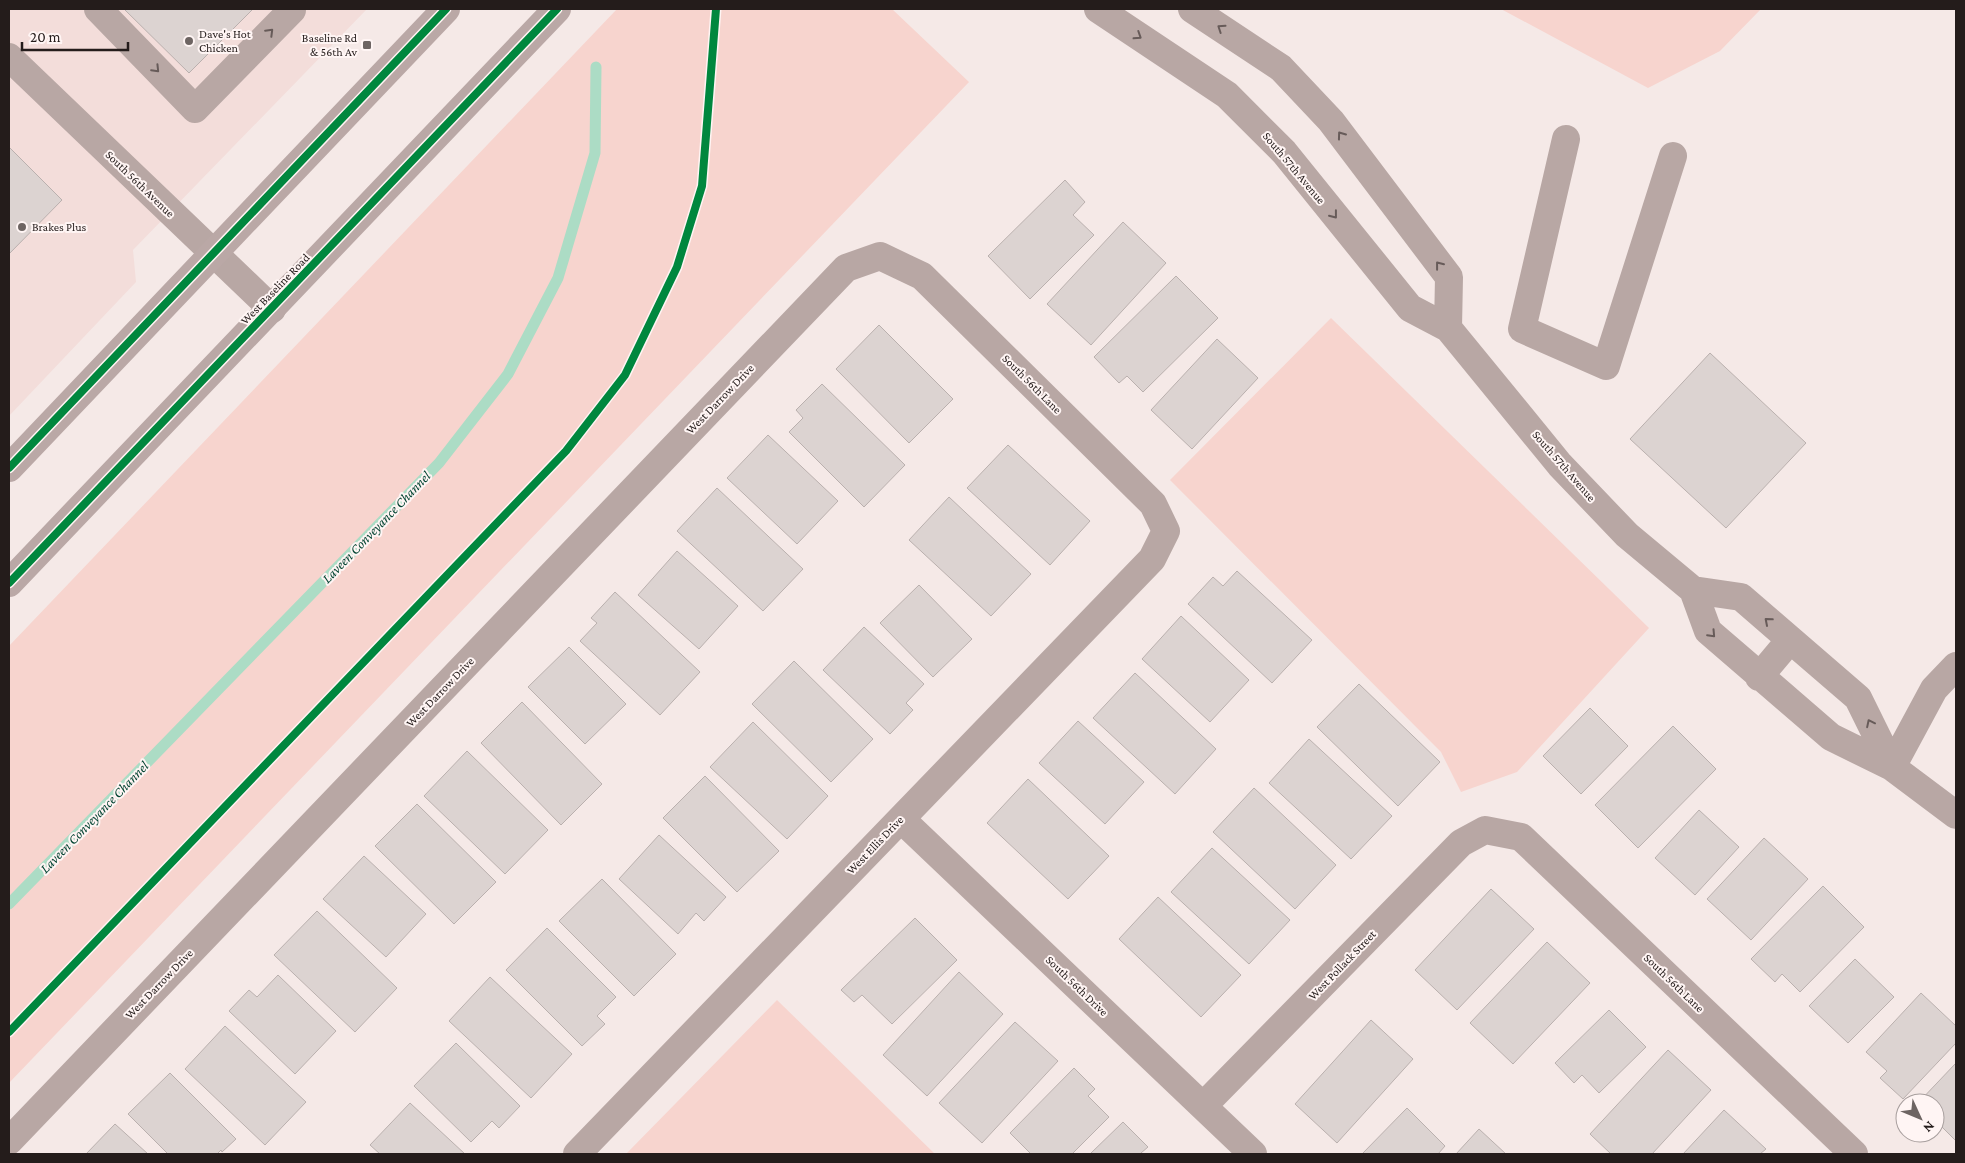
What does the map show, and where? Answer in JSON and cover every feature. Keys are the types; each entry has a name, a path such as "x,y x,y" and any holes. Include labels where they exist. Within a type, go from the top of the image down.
{"main road":[{"path":"9,468 446,9"},
{"name":"West Baseline Road","path":"9,583 557,9"}],"street":[{"path":"98,9 194,108 292,10"},
{"name":"South 57th Avenue","path":"1098,9 1227,95 1284,152 1410,308 1448,328 1560,465 1627,535 1693,590"},
{"path":"1192,9 1281,68 1331,121 1448,277 1448,328"},
{"name":"South 56th Avenue","path":"9,57 272,309"},
{"path":"1566,139 1522,329 1606,366 1673,156"},
{"name":"South 56th Lane","path":"880,256 922,276 1154,504 1166,531"},
{"name":"West Darrow Drive","path":"9,1141 846,268 880,256"},
{"name":"West Ellis Drive","path":"577,1154 1152,559 1166,531"},
{"path":"1892,767 1858,698 1741,597 1693,590 1708,631 1759,677 1831,737 1892,767 1956,815"},
{"path":"1759,677 1790,640"},
{"path":"1892,767 1934,689 1956,666"},
{"name":"South 56th Drive","path":"901,818 1253,1154"},
{"name":"South 56th Lane","path":"1485,830 1521,837 1854,1154"},
{"name":"West Pollack Street","path":"1204,1106 1461,843 1485,830"}],"shaded area":[{"path":"9,9 367,9 133,250 136,282 9,416"},
{"path":"617,9 892,9 969,82 9,1083 9,646"},
{"path":"1501,9 1761,9 1720,51 1648,88"},
{"path":"1331,318 1649,628 1517,772 1461,792 1441,752 1170,480"},
{"path":"777,1000 935,1154 626,1154"}],"building":[{"name":"Dave's Hot Chicken","path":"124,9 252,9 252,10 189,73"},
{"name":"Brakes Plus","path":"9,147 62,200 9,254"},
{"path":"1065,180 1085,202 1073,215 1094,235 1030,299 988,256"},
{"path":"1123,222 1166,263 1091,345 1047,304"},
{"path":"1176,276 1218,318 1143,392 1127,376 1119,383 1094,357"},
{"path":"879,325 953,399 909,443 836,369"},
{"path":"1217,339 1258,378 1192,449 1151,410"},
{"path":"1710,353 1806,443 1726,528 1630,439"},
{"path":"822,384 905,465 864,507 789,432 803,418 796,410"},
{"path":"768,435 838,501 797,544 727,478"},
{"path":"1008,445 1090,521 1050,565 967,488"},
{"path":"717,488 803,569 763,611 677,531"},
{"path":"949,497 1031,574 991,616 909,540"},
{"path":"677,551 738,606 699,649 638,595"},
{"path":"1237,571 1312,640 1272,683 1188,604 1213,577 1223,586"},
{"path":"919,585 972,639 933,677 880,623"},
{"path":"615,592 700,672 660,715 580,641 597,623 591,618"},
{"path":"1181,616 1249,680 1210,722 1142,659"},
{"path":"864,627 924,684 906,703 913,710 890,734 823,670"},
{"path":"569,647 626,704 585,744 528,687"},
{"path":"794,661 873,739 831,782 752,704"},
{"path":"1135,673 1216,749 1175,794 1093,718"},
{"path":"1359,684 1440,762 1398,806 1317,727"},
{"path":"522,702 602,784 561,825 481,743"},
{"path":"1590,708 1628,746 1581,794 1543,756"},
{"path":"1078,721 1144,782 1105,824 1039,763"},
{"path":"753,722 828,796 787,839 710,767"},
{"path":"1673,726 1716,769 1638,848 1595,805"},
{"path":"1309,739 1392,816 1351,859 1269,783"},
{"path":"467,751 548,830 505,874 424,796"},
{"path":"705,776 779,851 737,892 663,818"},
{"path":"1028,779 1109,856 1068,899 987,823"},
{"path":"1254,788 1336,865 1295,909 1213,832"},
{"path":"417,804 496,882 454,924 375,846"},
{"path":"1699,810 1739,847 1695,895 1655,858"},
{"path":"659,835 726,897 704,921 696,913 678,934 619,879"},
{"path":"1764,838 1808,879 1751,940 1707,899"},
{"path":"1212,848 1290,920 1249,964 1171,892"},
{"path":"364,856 426,914 386,957 323,899"},
{"path":"602,879 676,954 634,996 559,921"},
{"path":"1823,886 1864,927 1800,992 1782,974 1775,982 1751,959"},
{"path":"1491,889 1534,929 1457,1010 1415,970"},
{"path":"1158,897 1241,975 1201,1017 1119,939"},
{"path":"317,911 397,988 355,1032 274,955"},
{"path":"915,918 957,960 892,1024 862,995 854,1002 841,990"},
{"path":"547,928 616,997 597,1016 605,1024 582,1046 506,970"},
{"path":"1547,942 1590,983 1513,1064 1470,1023"},
{"path":"1855,959 1894,997 1848,1043 1809,1006"},
{"path":"959,972 1003,1014 927,1096 883,1055"},
{"path":"278,975 336,1031 295,1074 229,1011 249,990 257,997"},
{"path":"490,977 572,1054 531,1098 449,1021"},
{"path":"1921,993 1956,1026 1956,1043 1909,1093 1896,1093 1880,1078 1887,1071 1866,1052"},
{"path":"1609,1010 1646,1047 1599,1093 1582,1075 1574,1083 1555,1063"},
{"path":"1371,1020 1413,1059 1337,1143 1295,1104"},
{"path":"1015,1022 1058,1061 982,1143 939,1103"},
{"path":"225,1026 306,1102 265,1145 185,1069"},
{"path":"456,1043 520,1106 499,1128 492,1121 471,1142 414,1086"},
{"path":"1668,1050 1711,1090 1652,1154 1611,1154 1590,1134"},
{"path":"1956,1063 1956,1141 1945,1130 1945,1093 1928,1093"},
{"path":"1074,1068 1095,1089 1088,1096 1109,1117 1072,1154 1031,1154 1010,1133"},
{"path":"170,1073 236,1139 222,1152 221,1150 217,1154 168,1154 128,1114"},
{"path":"410,1103 465,1154 380,1154 370,1145"},
{"path":"1407,1108 1445,1146 1438,1154 1362,1154"},
{"path":"1724,1110 1766,1149 1760,1154 1683,1154"},
{"path":"1123,1122 1148,1147 1142,1154 1090,1154"},
{"path":"115,1124 148,1154 86,1154"},
{"path":"1479,1129 1506,1154 1456,1154"}],"waterway":[{"name":"Laveen Conveyance Channel","path":"9,904 439,463 508,374 558,278 595,153 596,67"}],"cycle path":[{"path":"9,468 446,9"},
{"path":"9,583 557,9"},
{"path":"9,1032 566,451 625,375 677,267 702,186 716,9"}],"place":[{"name":"Dave's Hot Chicken","path":"189,41"},
{"name":"Baseline Rd & 56th Av","path":"367,45"},
{"name":"Brakes Plus","path":"22,227"}]}
